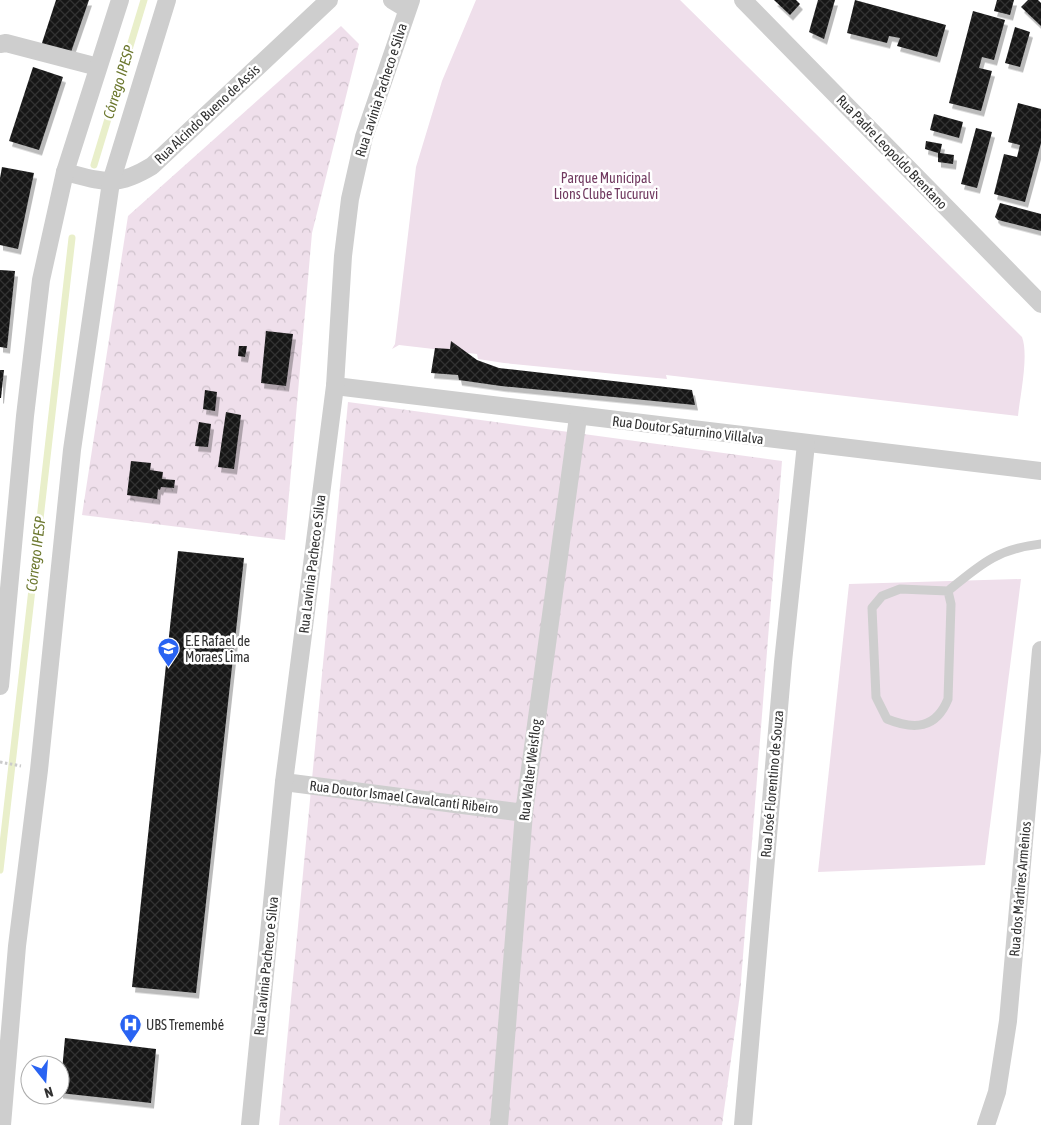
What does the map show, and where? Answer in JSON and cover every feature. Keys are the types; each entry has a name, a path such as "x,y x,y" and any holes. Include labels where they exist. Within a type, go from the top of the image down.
{"street":[{"path":"0,686 24,426 41,280 98,67 120,0"},
{"path":"2,1121 17,946 39,770 72,450 107,182 167,0"},
{"name":"Rua Alcindo Bueno de Assis","path":"70,173 107,182 122,182 152,166 329,0"},
{"name":"Rua Lavínia Pacheco e Silva","path":"250,1125 284,782 335,386 343,256 350,199 364,137 409,5 392,0"},
{"name":"Rua Padre Leopoldo Brentano","path":"743,0 1041,304"},
{"path":"0,44 98,67"},
{"name":"Rua Doutor Saturnino Villalva","path":"335,386 578,417 1041,471"},
{"name":"Rua Walter Weisflog","path":"499,1125 524,813 578,417"},
{"name":"Rua José Florentino de Souza","path":"743,1125 782,662 806,444"},
{"name":"Rua dos Mártires Armênios","path":"986,1125 997,1092 1008,1021 1041,650"},
{"name":"Rua Doutor Ismael Cavalcanti Ribeiro","path":"284,782 524,813"}],"lane":[{"path":"948,591 952,604 948,699 944,710 926,724 906,726 887,719 876,697 872,608 882,596 900,589 948,591 990,557 1026,546 1041,544"}],"path":[{"path":"0,762 27,767"}],"green space":[{"name":"Parque Municipal Lions Clube Tucuruvi","path":"476,0 680,0 1022,337 1025,354 1018,416 666,375 667,379 504,363 478,359 477,354 399,345 392,349 395,344 416,167 442,81"},
{"path":"341,26 359,44 312,233 285,540 82,515 128,216"},
{"path":"348,402 782,461 740,994 722,1125 279,1125"},
{"path":"1021,579 985,865 818,872 849,584"}],"building":[{"path":"56,0 89,0 70,55 41,46"},
{"path":"774,0 796,0 800,4 790,15"},
{"path":"818,0 835,0 824,39 809,32"},
{"path":"855,0 946,25 937,57 897,46 900,38 889,36 887,43 847,33"},
{"path":"997,0 1014,0 1010,15 994,11"},
{"path":"1028,0 1038,0 1041,3 1041,26 1021,7"},
{"path":"973,11 1005,20 994,60 982,57 979,68 992,71 981,111 949,103"},
{"path":"1015,27 1030,32 1020,67 1005,63"},
{"path":"33,67 63,77 39,150 9,141"},
{"path":"1018,103 1041,109 1041,143 1025,202 994,194 1004,154 1017,157 1020,145 1008,142"},
{"path":"934,114 963,122 959,138 930,130"},
{"path":"976,128 992,132 977,188 961,184"},
{"path":"926,141 942,144 940,153 954,155 953,164 938,162 938,153 925,149"},
{"path":"2,167 34,173 18,249 0,245 0,178"},
{"path":"1000,203 1041,214 1041,231 998,220 995,217"},
{"path":"0,270 15,271 7,348 0,347"},
{"path":"266,331 293,334 286,386 261,383"},
{"path":"451,341 477,360 499,368 692,390 695,405 501,386 459,380 458,375 431,373 435,348 450,349"},
{"path":"239,346 247,346 245,357 238,356"},
{"path":"0,370 4,370 1,398 0,398"},
{"path":"205,390 217,392 215,411 203,409"},
{"path":"226,412 241,415 234,469 218,467"},
{"path":"199,422 211,424 208,447 195,446"},
{"path":"131,461 151,463 150,470 163,472 162,479 175,480 174,488 161,487 160,490 158,489 157,499 127,495"},
{"path":"178,551 244,558 196,993 132,987"},
{"path":"65,1038 156,1049 151,1103 70,1094 70,1055 63,1055"}],"waterway":[{"name":"Córrego IPESP","path":"94,165 144,0"},
{"name":"Córrego IPESP","path":"0,870 72,238"}],"place":[{"name":"E.E Rafael de Moraes Lima","path":"169,668"},
{"name":"UBS Tremembé","path":"130,1044"}]}
